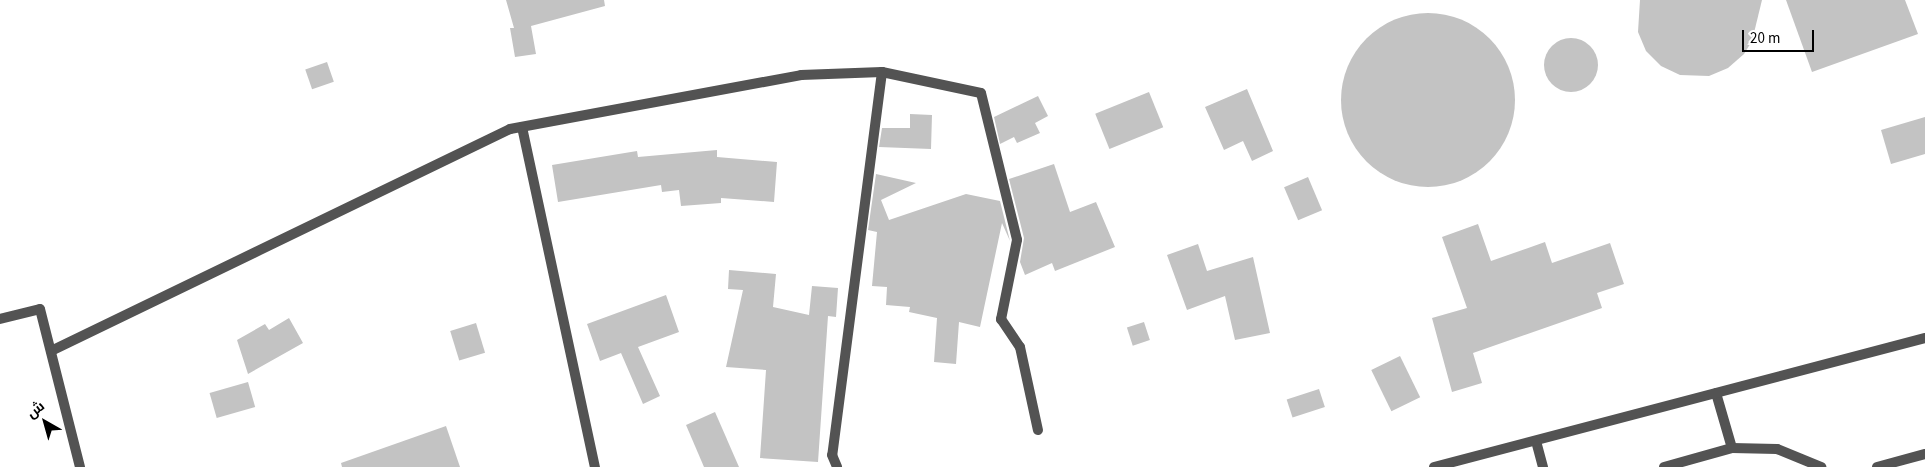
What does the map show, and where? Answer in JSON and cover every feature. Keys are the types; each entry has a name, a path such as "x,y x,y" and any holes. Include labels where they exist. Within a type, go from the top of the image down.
{"street":[{"path":"838,467 832,455 882,72"},
{"path":"51,351 248,254 522,127 801,75 882,72 981,93 1017,240 1001,319 1020,347 1038,430"},
{"path":"522,127 595,467"},
{"path":"0,319 40,309 80,467"},
{"path":"1434,467 1925,338"},
{"path":"1716,393 1732,448"},
{"path":"1536,441 1543,467"},
{"path":"1664,467 1732,448 1777,449 1821,467"},
{"path":"1877,467 1925,454"}],"building":[{"path":"506,0 604,0 605,6 531,26 536,54 515,57 510,28 514,28"},
{"path":"1640,0 1762,0 1752,41 1744,54 1728,68 1709,76 1680,75 1661,66 1646,51 1638,32"},
{"path":"1786,0 1905,0 1918,34 1812,72"},
{"path":"1428,13 1445,15 1461,20 1483,33 1495,45 1511,75 1515,100 1513,117 1508,133 1495,155 1483,167 1453,183 1428,187 1411,185 1395,180 1373,167 1361,155 1345,125 1341,100 1343,83 1348,67 1361,45 1373,33 1403,17"},
{"path":"1571,38 1581,40 1590,46 1596,55 1598,65 1596,75 1590,84 1581,90 1571,92 1561,90 1552,84 1546,75 1544,65 1546,55 1552,46 1561,40"},
{"path":"327,62 334,82 312,89 305,69"},
{"path":"1247,89 1273,151 1252,161 1243,141 1224,150 1205,107"},
{"path":"1149,92 1163,127 1109,149 1095,114"},
{"path":"1038,96 1048,116 1035,123 1040,133 1017,143 1014,137 1000,144 994,117"},
{"path":"910,114 932,115 931,149 879,147 882,128 910,128"},
{"path":"1925,117 1925,154 1891,164 1881,130"},
{"path":"717,150 717,157 777,162 774,202 721,198 721,203 681,206 679,190 662,192 661,185 558,202 552,165 637,151 638,157"},
{"path":"1054,164 1070,212 1096,202 1115,247 1055,271 1052,263 1025,275 1020,262 1024,238 1009,179"},
{"path":"876,174 916,183 881,200 889,220 966,194 1000,201 1010,241 1002,223 980,327 959,322 956,364 934,362 937,318 909,312 910,307 886,305 887,287 872,286 877,232 868,230"},
{"path":"1308,177 1322,210 1298,220 1284,187"},
{"path":"1478,224 1491,261 1545,242 1552,263 1610,243 1624,284 1597,293 1602,308 1473,353 1482,383 1452,392 1432,318 1467,308 1442,237"},
{"path":"1198,244 1207,271 1253,257 1270,333 1235,340 1225,296 1187,310 1167,255"},
{"path":"729,270 776,274 773,307 809,315 812,286 838,288 836,317 828,316 818,462 760,458 766,370 726,367 743,290 728,289"},
{"path":"666,295 679,332 638,347 660,396 643,404 621,353 600,361 587,324"},
{"path":"289,318 303,343 248,374 237,340 265,324 269,330"},
{"path":"1144,322 1150,340 1133,346 1127,328"},
{"path":"476,323 485,353 459,361 450,331"},
{"path":"1400,356 1420,397 1391,411 1371,370"},
{"path":"248,382 255,407 217,418 210,393"},
{"path":"1319,389 1325,407 1293,418 1287,400"},
{"path":"715,412 739,467 704,467 686,425"},
{"path":"446,426 460,467 342,467 341,463"}]}
